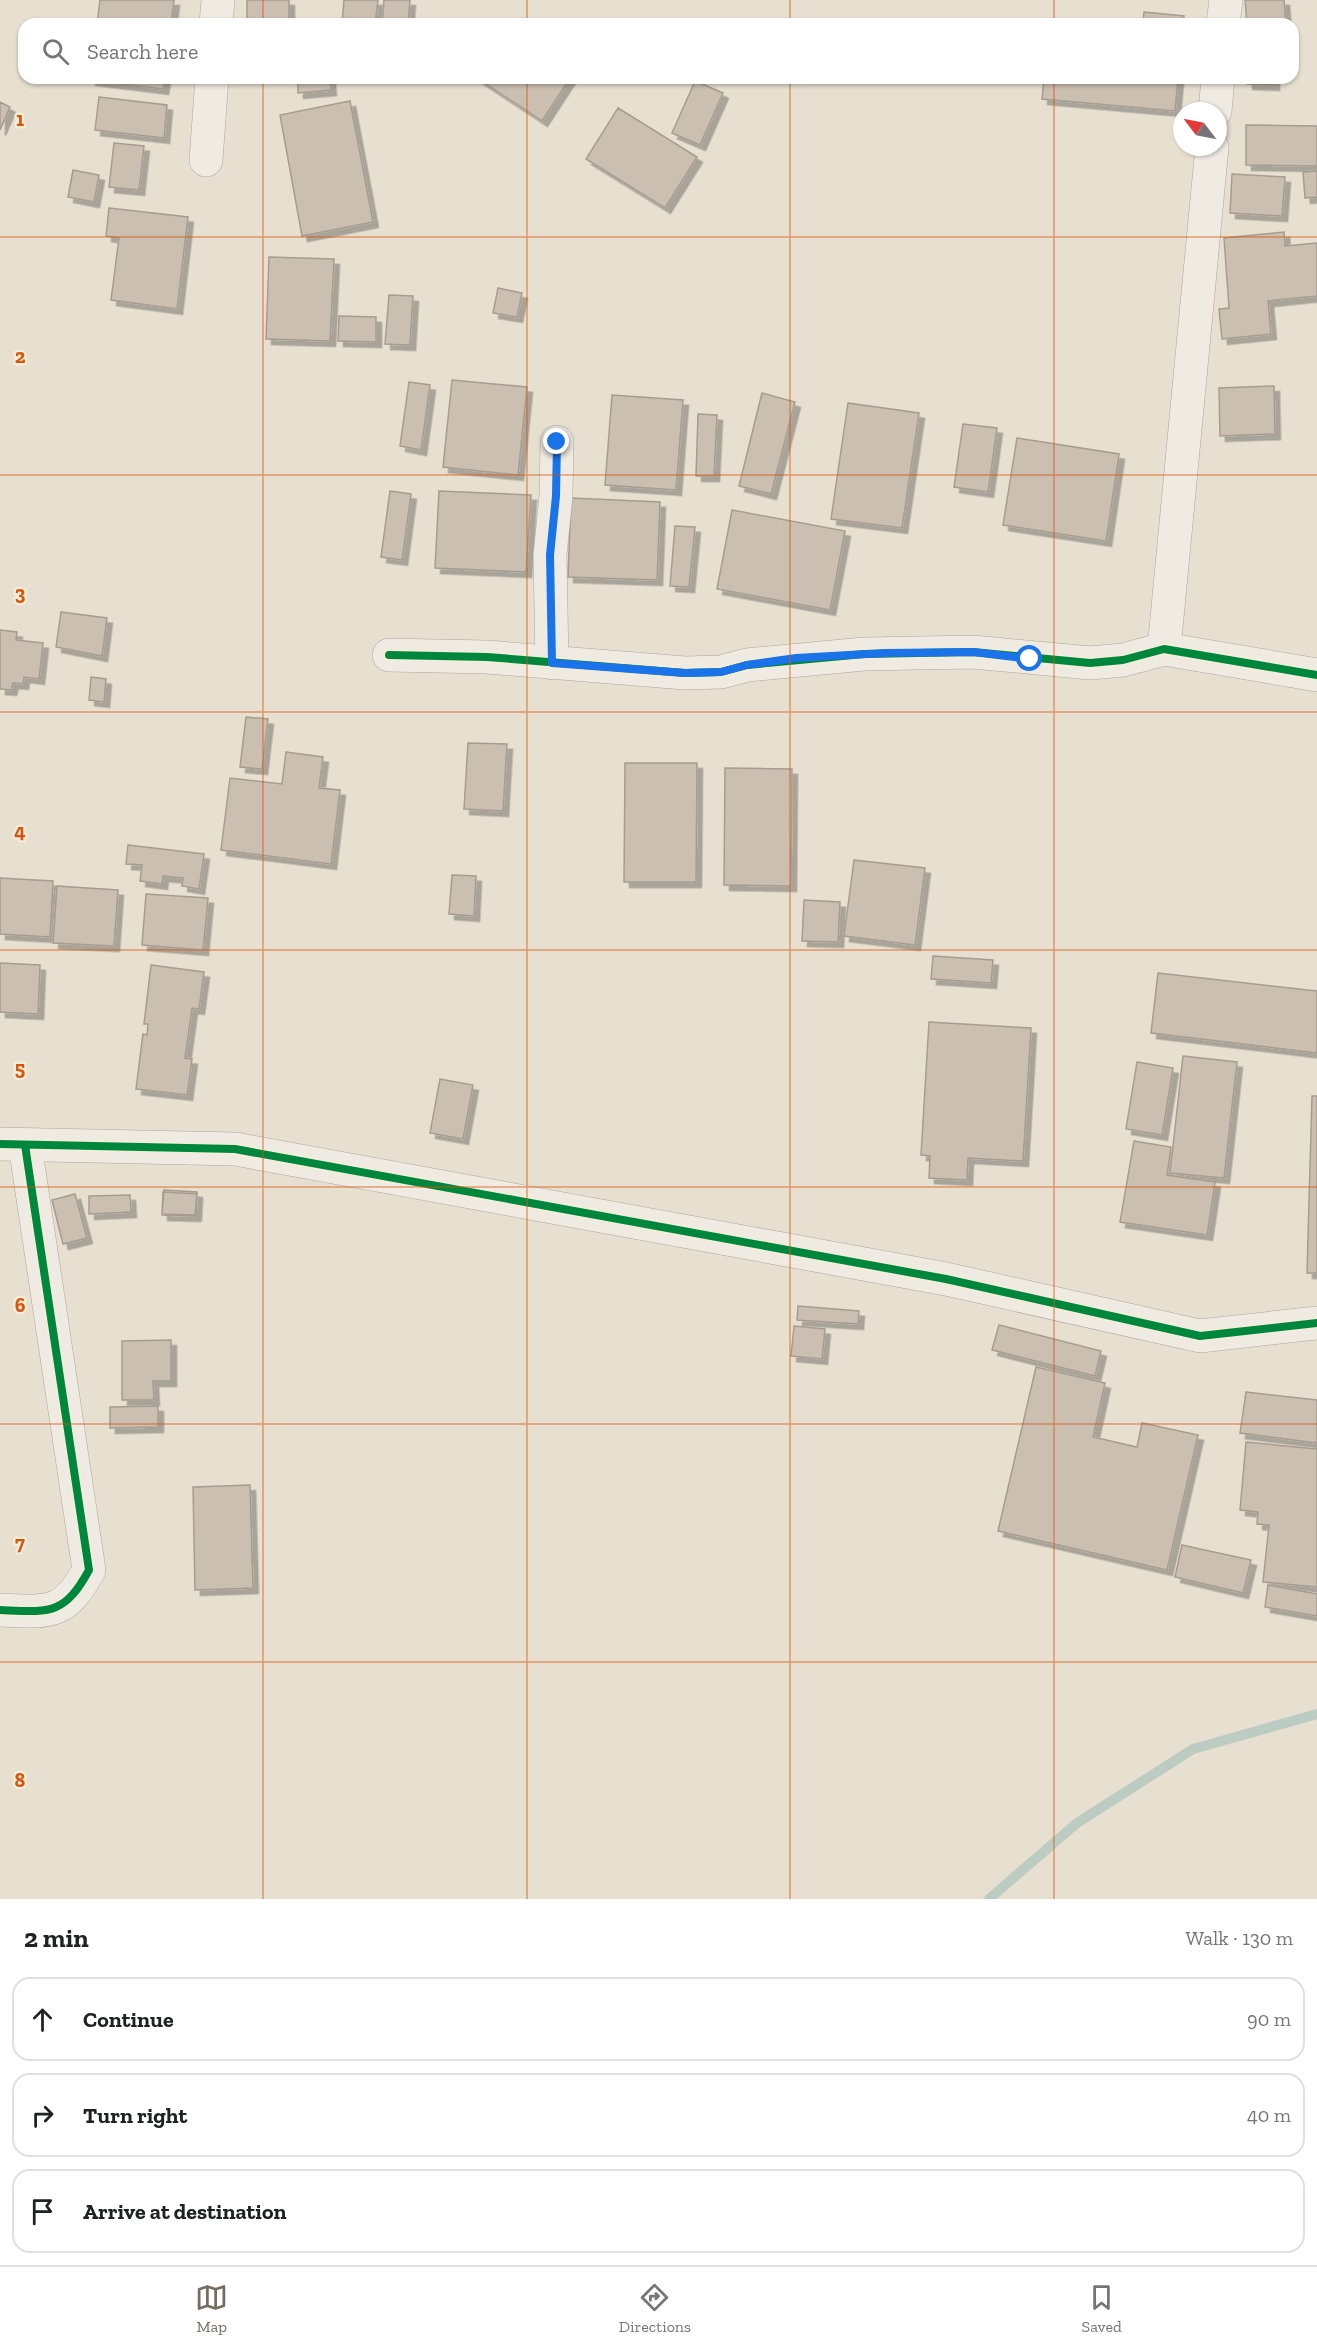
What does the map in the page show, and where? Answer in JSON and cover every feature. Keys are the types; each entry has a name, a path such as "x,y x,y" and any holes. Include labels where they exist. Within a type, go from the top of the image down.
{"street":[{"path":"216,18 218,0"},
{"path":"1224,18 1226,0"},
{"path":"206,160 212,84"},
{"path":"1216,102 1217,84"},
{"path":"1164,649 1211,156"},
{"path":"552,663 550,555 556,496 557,442"},
{"path":"389,655 487,657 649,672 721,672 747,665 864,654 973,652 1090,663 1123,660 1164,649 1317,675"},
{"path":"0,1610 32,1611 63,1606 76,1594 89,1570 13,1145 235,1149 946,1279 1200,1336 1317,1323"}],"building":[{"path":"100,0 174,0 172,18 98,18"},
{"path":"247,0 289,0 289,18 247,18"},
{"path":"344,0 378,0 376,18 342,18"},
{"path":"384,0 410,0 408,18 382,18"},
{"path":"1245,0 1284,0 1286,18 1246,18"},
{"path":"1144,12 1184,16 1184,18 1144,18"},
{"path":"122,84 164,84 163,89"},
{"path":"298,84 330,84 331,90 298,93"},
{"path":"486,84 566,84 542,121"},
{"path":"694,84 702,84 723,93 700,145 672,133"},
{"path":"1043,84 1177,84 1173,111 1042,99"},
{"path":"99,97 167,105 164,138 95,130"},
{"path":"350,101 373,222 302,236 280,115"},
{"path":"0,102 10,107 0,130"},
{"path":"618,108 697,157 665,208 586,159"},
{"path":"1246,125 1317,126 1317,166 1246,165"},
{"path":"114,143 144,146 139,190 109,187"},
{"path":"73,170 99,175 94,202 68,197"},
{"path":"1317,171 1317,197 1305,198 1303,172"},
{"path":"1232,174 1285,177 1282,216 1230,213"},
{"path":"109,208 188,217 177,309 111,300 119,238 106,236"},
{"path":"1284,232 1285,246 1317,243 1317,296 1268,301 1271,334 1222,339 1219,309 1229,308 1224,238"},
{"path":"269,257 334,259 330,341 266,339"},
{"path":"498,288 522,293 517,317 493,313"},
{"path":"389,295 413,296 410,345 385,344"},
{"path":"339,316 376,317 376,342 338,341"},
{"path":"452,380 527,387 518,475 443,467"},
{"path":"409,382 430,385 421,450 400,446"},
{"path":"1274,386 1275,434 1220,436 1219,388"},
{"path":"762,393 795,402 771,494 739,486"},
{"path":"612,395 683,400 676,490 605,485"},
{"path":"848,403 919,413 902,528 831,519"},
{"path":"698,414 717,415 714,476 696,476"},
{"path":"963,424 997,428 988,492 954,487"},
{"path":"1017,438 1119,454 1106,541 1003,525"},
{"path":"390,491 411,494 402,560 381,557"},
{"path":"439,491 531,495 526,572 435,568"},
{"path":"571,498 660,502 657,580 568,577"},
{"path":"732,510 845,531 830,610 717,589"},
{"path":"675,526 695,527 689,587 670,586"},
{"path":"61,612 107,618 102,656 56,647"},
{"path":"0,630 17,632 16,640 43,643 39,679 24,677 23,684 13,683 11,690 0,689"},
{"path":"91,677 106,679 104,702 89,700"},
{"path":"246,717 268,719 262,769 240,767"},
{"path":"468,743 507,744 503,811 464,809"},
{"path":"286,752 323,757 319,788 340,790 331,864 221,850 230,778 282,784"},
{"path":"625,763 697,763 696,882 624,882"},
{"path":"725,768 792,769 791,886 724,885"},
{"path":"128,845 204,854 199,889 182,886 183,878 163,876 162,884 140,881 142,865 126,864"},
{"path":"854,860 925,868 915,945 844,936"},
{"path":"452,875 476,876 474,916 449,914"},
{"path":"0,878 53,881 50,937 0,934"},
{"path":"57,886 118,890 114,946 53,943"},
{"path":"146,894 208,898 203,950 142,945"},
{"path":"804,900 840,902 838,942 802,941"},
{"path":"933,956 993,960 991,983 931,979"},
{"path":"0,963 40,965 38,1014 0,1012"},
{"path":"151,965 204,972 199,1009 192,1008 185,1058 192,1059 187,1095 136,1089 143,1034 147,1035 148,1024 144,1024"},
{"path":"1158,973 1317,991 1317,1053 1151,1033"},
{"path":"929,1022 1031,1028 1023,1161 968,1158 967,1180 929,1178 930,1156 921,1155"},
{"path":"1183,1056 1237,1062 1224,1178 1170,1173"},
{"path":"1137,1062 1173,1068 1162,1135 1126,1129"},
{"path":"440,1079 473,1085 463,1139 430,1133"},
{"path":"1312,1096 1317,1096 1317,1273 1307,1273"},
{"path":"1134,1141 1171,1147 1167,1175 1215,1182 1207,1235 1120,1222"},
{"path":"164,1190 197,1192 195,1216 162,1215"},
{"path":"163,1192 197,1194 196,1215 162,1214"},
{"path":"75,1194 87,1238 63,1244 52,1200"},
{"path":"130,1195 131,1212 89,1214 89,1196"},
{"path":"798,1306 859,1311 858,1324 797,1320"},
{"path":"999,1325 1101,1351 1095,1376 992,1350"},
{"path":"794,1326 825,1329 822,1359 791,1356"},
{"path":"171,1340 171,1381 153,1381 154,1400 122,1400 122,1341"},
{"path":"1036,1367 1105,1383 1093,1437 1137,1447 1142,1423 1198,1435 1167,1570 998,1531"},
{"path":"1246,1392 1317,1400 1317,1443 1240,1433"},
{"path":"158,1406 158,1427 110,1428 110,1407"},
{"path":"1246,1442 1317,1449 1317,1587 1263,1582 1269,1525 1257,1524 1258,1512 1240,1510"},
{"path":"250,1485 253,1588 195,1590 193,1487"},
{"path":"1182,1545 1251,1560 1243,1593 1175,1577"},
{"path":"1268,1585 1317,1594 1317,1616 1265,1607"}],"waterway":[{"path":"989,1899 1077,1823 1193,1749 1317,1714"}],"cycle path":[{"path":"389,655 487,657 685,673 721,672 747,665 864,654 973,652 1090,663 1123,660 1164,649 1317,675"},
{"path":"0,1144 235,1149 946,1279 1200,1336 1317,1323"},
{"path":"0,1610 31,1611 54,1608 71,1596 89,1570 25,1145"}],"route":[{"path":"557,442 556,496 550,555 552,663 685,673 721,672 747,665 796,658 928,651 973,652 1030,659"}]}
